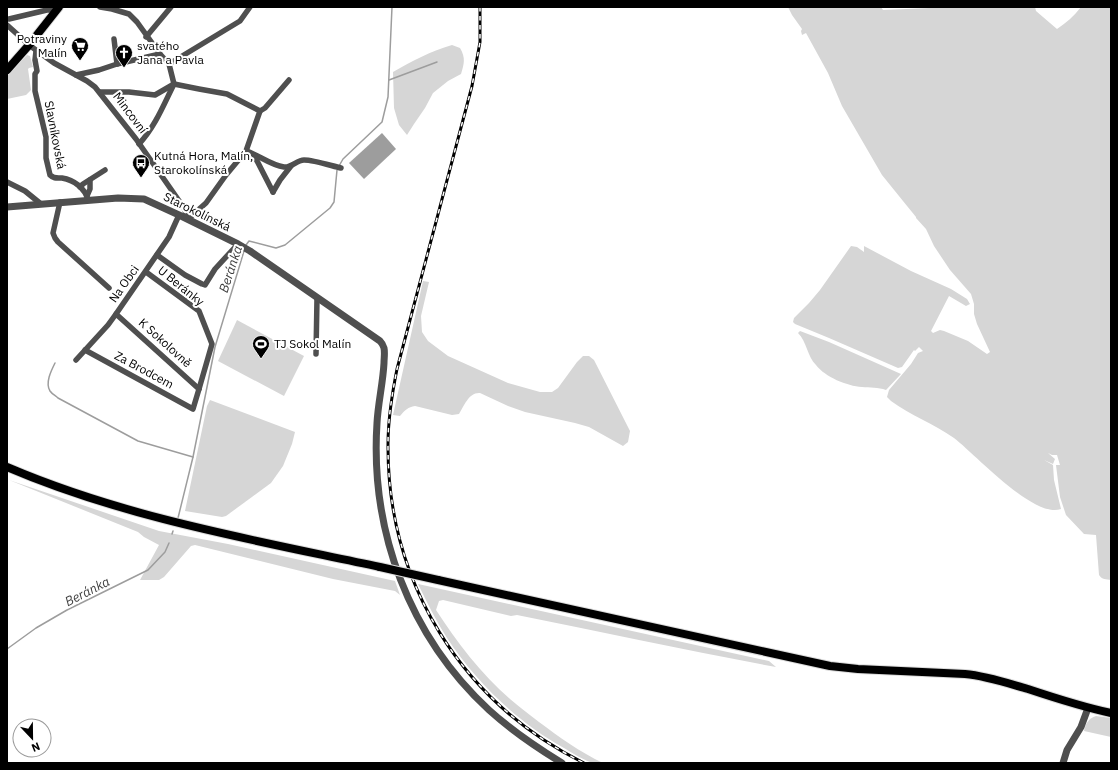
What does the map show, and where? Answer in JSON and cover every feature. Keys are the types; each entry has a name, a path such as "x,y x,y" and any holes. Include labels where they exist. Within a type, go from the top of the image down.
{"main road":[{"path":"7,70 57,9"},
{"path":"7,467 56,486 137,512 180,523 830,666 858,669 980,675 1088,708 1111,713"}],"street":[{"path":"100,7 120,10 129,14 137,22 146,37 169,64 174,84 152,127 139,144"},
{"path":"146,37 170,7"},
{"path":"169,64 240,22 250,7"},
{"path":"7,20 57,9"},
{"name":"Mincovní","path":"7,20 36,51 86,81 100,92 184,208 188,219"},
{"path":"114,39 117,64"},
{"name":"Slavníkovská","path":"36,51 35,60 37,71 35,74 35,91 46,137 46,158 50,175 55,178 68,180 80,187 88,198"},
{"path":"76,75 160,54"},
{"path":"188,219 206,203 226,175 246,151 260,111 265,108 289,80"},
{"path":"100,92 129,92 155,95 174,84 227,94 260,111"},
{"path":"246,151 254,153 266,161 286,167 304,160 338,168"},
{"path":"254,153 273,192 291,165"},
{"path":"80,187 105,170"},
{"path":"88,198 90,180"},
{"path":"7,182 26,191 41,204"},
{"name":"Starokolínská","path":"7,207 88,198 144,199 243,247 380,340 384,350 383,380 377,424 379,494 382,520 398,575 426,632 437,650 456,675 490,711 515,732 562,763"},
{"path":"60,202 53,233 55,238 109,288"},
{"name":"Na Obci","path":"76,360 108,325 146,272 169,237 179,215"},
{"path":"157,255 185,274 205,285 215,269 243,247"},
{"name":"U Beránky","path":"146,272 199,311 212,344 192,409"},
{"path":"316,354 317,298"},
{"name":"K Sokolovně","path":"116,314 199,389"},
{"name":"Za Brodcem","path":"85,350 192,409"},
{"path":"1063,763 1067,750 1081,728 1088,708"}],"shaded area":[{"path":"788,7 881,7 883,10 953,7 1035,7 1036,11 1057,29 1070,19 1081,7 1111,7 1111,580 1103,579 1099,575 1096,535 1084,534 1066,515 1060,497 1056,465 1060,465 1057,455 1048,453 1055,459 1053,464 1044,460 1053,465 1054,480 1061,509 1050,509 1036,504 1021,495 1005,483 954,438 898,406 887,397 889,390 911,364 918,353 923,351 919,347 915,351 914,350 902,367 898,368 793,322 794,318 820,290 851,246 857,247 864,252 864,246 911,271 951,289 967,299 970,304 966,306 949,296 931,331 933,333 940,330 944,331 968,341 987,354 990,352 977,324 971,294 950,270 934,246 926,229 882,175 842,106 828,73 806,33 802,35 802,29"},
{"path":"452,45 460,48 464,58 461,74 448,81 433,93 407,135 399,125 394,108 393,72 437,50"},
{"path":"27,55 30,56 33,67 28,69 31,90 26,95 7,99 7,76"},
{"path":"382,133 396,149 364,179 349,163"},
{"path":"423,281 429,282 421,316 422,332 428,341 448,356 508,383 540,392 552,392 558,388 577,362 583,356 589,356 594,360 630,431 628,442 623,446 589,427 525,412 480,393 476,393 470,397 459,414 452,415 415,406 407,409 400,416 393,415"},
{"name":"TJ Sokol Malín","path":"237,320 304,356 284,396 218,361"},
{"path":"800,331 829,342 901,374 886,390 843,383 825,373 813,361 798,333"},
{"path":"210,400 295,432 283,466 271,483 226,516 222,517 185,511 207,406"},
{"path":"9,480 159,531 228,544 395,581 400,595 395,591 333,579 195,545 191,546 164,577 159,580 140,580 159,545 138,532"},
{"path":"418,584 769,661 776,667 517,615 511,616 443,600 439,601 436,610 461,646 489,679 513,702 547,728 594,759 603,763 594,763 574,754 530,726 499,700 484,685 458,654 447,638"},
{"path":"1096,716 1111,718 1111,737 1084,731 1085,726 1091,718"}],"waterway":[{"name":"Beránka","path":"339,166 343,159 382,122 388,97 392,7"},
{"path":"389,80 437,62"},
{"name":"Beránka","path":"246,245 249,241 276,248 285,245 330,208 334,202 337,170"},
{"name":"Beránka","path":"178,518 193,457 215,347 244,251"},
{"path":"55,363 49,377 48,384 50,391 58,398 138,441 193,457"},
{"name":"Beránka","path":"7,649 36,628 67,610 148,570 165,552 169,543"}],"railway":[{"path":"480,7 480,42 472,86 395,378 388,435 391,495 401,543 417,589 440,632 468,672 501,707 540,737 584,763"}],"place":[{"name":"Potraviny Malín","path":"80,61"},
{"name":"svatého Jana a Pavla","path":"124,68"},
{"name":"Kutná Hora, Malín, Starokolínská","path":"141,178"},
{"name":"TJ Sokol Malín","path":"261,359"}]}
